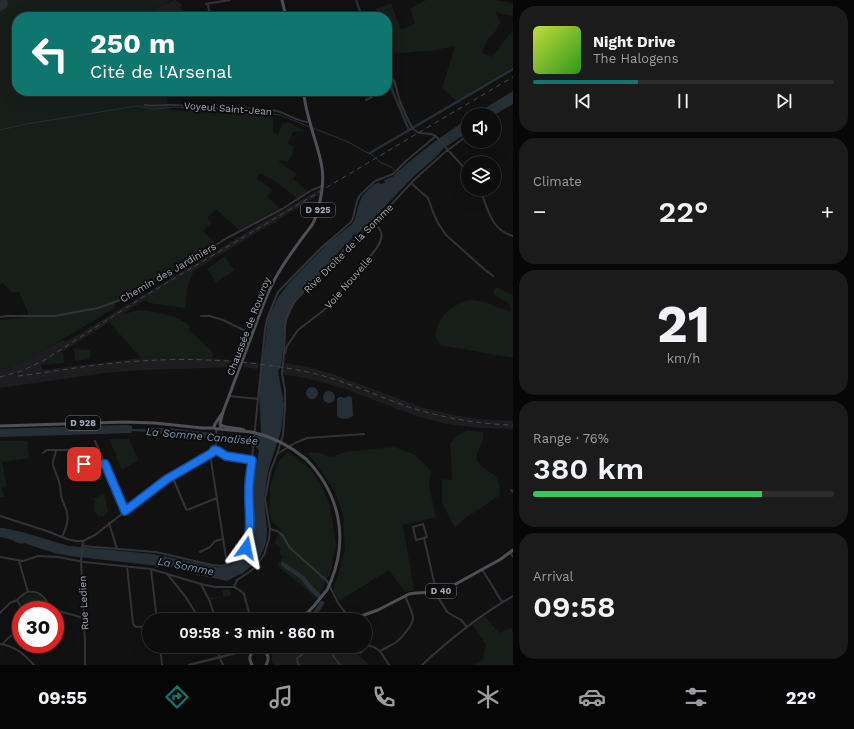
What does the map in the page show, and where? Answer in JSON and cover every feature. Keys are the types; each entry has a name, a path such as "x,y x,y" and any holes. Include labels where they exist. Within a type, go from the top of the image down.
{"main road":[{"path":"282,0 285,12"},
{"name":"Chaussée de Rouvroy","path":"217,427 273,281 285,261 314,222 320,200 323,186 321,161 310,124 304,96"},
{"name":"D 928","path":"0,426 125,422 226,427 238,428 266,436 292,448 306,459 326,484 338,516 340,544 337,562 331,581 310,613"},
{"name":"D 40","path":"370,613 405,596 416,593 446,590 501,559 512,551"},
{"name":"D 928","path":"307,613 326,590"},
{"path":"251,664 250,658 252,653"},
{"path":"265,653 267,655 266,663 271,665"}],"street":[{"path":"209,12 207,4 230,0"},
{"path":"392,78 411,127 420,134 431,134 437,137 461,164"},
{"path":"366,100 372,96"},
{"name":"Voyeul Saint-Jean","path":"145,105 176,105 198,108 243,107 278,111 310,124"},
{"path":"82,547 156,552 222,566 239,557 246,548 249,537 249,488 266,319 278,292 321,248 351,222 358,199 364,191 375,181 393,174 406,160 437,137"},
{"name":"Rive Droite de la Somme","path":"234,587 237,580 252,570 264,555 269,539 270,529 265,499 270,472 283,435 285,418 285,390 282,374 284,328 296,300 328,265 374,222 447,149 461,140"},
{"path":"411,184 428,198 438,223 446,235 493,276"},
{"name":"Chemin des Jardiniers","path":"0,317 55,316 98,308 120,300 139,291 227,238 282,209 312,190 323,186"},
{"path":"482,196 494,223 505,233 513,236"},
{"name":"Voie Nouvelle","path":"284,354 298,330 328,307 378,246 381,239 381,231 374,222"},
{"path":"201,316 210,316 223,320 252,334"},
{"path":"229,396 258,399"},
{"path":"0,516 48,531 70,540 83,541 95,535 172,476 210,454 214,450 217,427"},
{"path":"277,454 295,443 307,438 364,434"},
{"path":"96,441 125,511"},
{"path":"44,453 47,450 73,450 80,462 84,464 105,464"},
{"path":"56,450 53,465 60,484 60,494 68,518 62,537"},
{"path":"214,450 226,456 252,460"},
{"path":"210,454 228,564"},
{"path":"172,476 187,510 217,498"},
{"path":"109,523 117,549"},
{"path":"424,538 416,540 413,526 423,524 427,537 424,538 436,595 447,612 462,620 467,626"},
{"path":"270,529 280,533 290,548 326,581 346,613"},
{"path":"200,552 210,547 215,541 224,539"},
{"name":"Rue Ledien","path":"83,541 81,560 85,665"},
{"path":"512,551 513,557"},
{"path":"0,557 27,560 38,556 58,557 151,569 201,584 215,587 234,587 244,594 249,613"},
{"path":"19,560 28,592"},
{"path":"127,566 133,624 136,627 142,627"},
{"path":"151,569 156,613"},
{"path":"482,569 502,602"},
{"path":"167,574 185,596 196,613"},
{"path":"201,584 214,613"},
{"path":"0,613 10,603 28,592 37,593 44,596 46,601"},
{"path":"380,651 394,644 400,639 413,620 412,612 405,596"},
{"path":"422,665 467,626 513,596"},
{"path":"64,613 84,618"},
{"path":"1,644 12,635"},
{"path":"1,644 19,650 34,665"},
{"path":"372,647 380,651 389,665"},
{"path":"161,653 162,665"},
{"path":"218,653 223,665"},
{"path":"189,665 236,653"},
{"path":"245,653 250,658"},
{"path":"299,665 296,660 305,653"},
{"path":"331,653 340,665"}],"shaded area":[{"path":"0,0 171,0 148,12 12,12 12,96 167,96 169,110 240,111 269,115 273,118 273,132 278,135 282,124 288,122 304,131 293,132 288,144 294,146 293,153 288,162 280,160 279,162 297,174 293,179 309,192 298,199 273,180 259,173 257,178 272,190 267,197 280,208 239,230 216,209 207,218 212,223 203,231 215,243 140,292 115,304 114,308 37,354 10,367 0,369 0,320 27,317 28,313 19,292 12,293 3,283 0,284"},
{"path":"174,0 178,1 182,5 180,8 184,11 182,12 148,12"},
{"path":"426,0 495,0 513,3 513,16 496,12 500,22 495,32 488,39 482,53 492,57 513,30 513,67 456,101 442,88 455,46 435,50 392,55 392,12 377,12 376,9 391,3 401,30 415,23 410,9"},
{"path":"320,189 320,194 41,365 42,370 141,358 188,357 239,361 237,367 142,370 105,373 0,388 0,369 5,369 17,364 63,340 66,342"},
{"path":"225,256 234,270 216,283 207,269"},
{"path":"194,270 187,288 185,308 149,303 145,300"},
{"path":"496,287 513,295 513,358 440,345 435,334 443,316 467,300 481,301 510,312 512,309 507,302 493,294"},
{"path":"139,310 166,314 184,322 190,326 189,330 214,353 212,358 141,358 109,322 123,314"},
{"path":"74,349 90,350 90,359 75,361"},
{"path":"63,351 64,363 41,365"},
{"path":"245,361 259,363 258,369 243,367"},
{"path":"285,363 309,367 335,375 424,408 478,419 513,421 513,429 480,428 447,424 416,416 329,384 306,378 284,375 283,372"},
{"path":"467,430 483,432 483,440 477,454 477,461 485,469 496,476 499,484 500,495 464,519 455,528 442,503 442,479 452,479 450,443 456,436"},
{"path":"109,439 129,439 138,460 122,470"},
{"path":"0,441 27,441 29,458 2,462 7,487 2,488 4,497 0,497"},
{"path":"395,447 415,455 431,471 429,486 436,517 403,525 414,590 405,592 389,570 339,601 333,590 345,550 343,515 335,492 318,466 307,453 317,452 331,457 349,451"},
{"path":"288,452 312,471 321,485 330,506 336,545 330,574 317,599 277,565 283,557 280,554 280,548 274,543 281,529 272,522 269,512 270,486 278,462"},
{"path":"103,494 108,512 104,517 99,517 94,511 95,501 93,499"},
{"path":"223,590 231,590 231,595 223,597"},
{"path":"29,594 39,595 43,597 45,601 20,601"},
{"path":"223,597 211,600 210,598"},
{"path":"485,616 499,633 511,628 513,632 513,665 473,665 483,659 486,644 472,625"},
{"path":"271,653 357,653 369,665 274,665 272,662"}],"water":[{"path":"0,0 7,0 8,5 0,11"},
{"path":"513,91 513,104 501,111 501,108 485,108"},
{"path":"461,124 461,137 444,148 343,247 295,300 286,319 281,366 278,371 284,405 281,431 268,471 264,497 267,530 266,542 258,560 242,574 227,581 194,574 168,566 54,553 0,537 0,528 3,528 69,546 153,554 216,567 227,566 236,561 248,546 251,537 250,498 259,450 253,445 242,442 167,434 164,432 163,434 132,431 131,433 0,437 0,429 126,425 132,426 132,429 164,428 164,430 167,431 168,428 222,435 260,435 259,390 268,318 279,296 289,283 327,244 352,224 362,196 373,185 379,182 380,184 385,183 384,180 394,176 424,149"},
{"path":"314,387 317,388 317,398 310,399 307,398 306,391 307,388"},
{"path":"331,391 334,392 334,402 327,403 324,402 323,395 324,392"},
{"path":"349,396 352,398 353,416 347,419 339,418 337,415 337,399 339,397 344,398"}],"waterway":[{"path":"356,0 360,12"},
{"path":"370,153 513,69"},
{"path":"392,90 409,130"},
{"path":"0,130 26,124 137,106 153,109 174,107 197,109 202,111 240,109 280,115 310,127"},
{"path":"313,128 348,142 372,155 380,162 396,171"},
{"path":"283,564 303,578 319,596"},
{"path":"315,613 322,603"}],"railway":[{"path":"0,377 21,371 43,361 143,297 513,77"},
{"path":"18,376 95,365 141,361 205,360 249,363 325,376 409,407 435,414 474,422 513,425"}],"route":[{"path":"84,464 105,464 125,511 167,479 212,453 214,450 226,456 252,460 249,488 250,524 246,548"}],"water label":[{"name":"La Somme Canalisée","path":"202,436"},
{"name":"La Somme","path":"186,566"}]}
